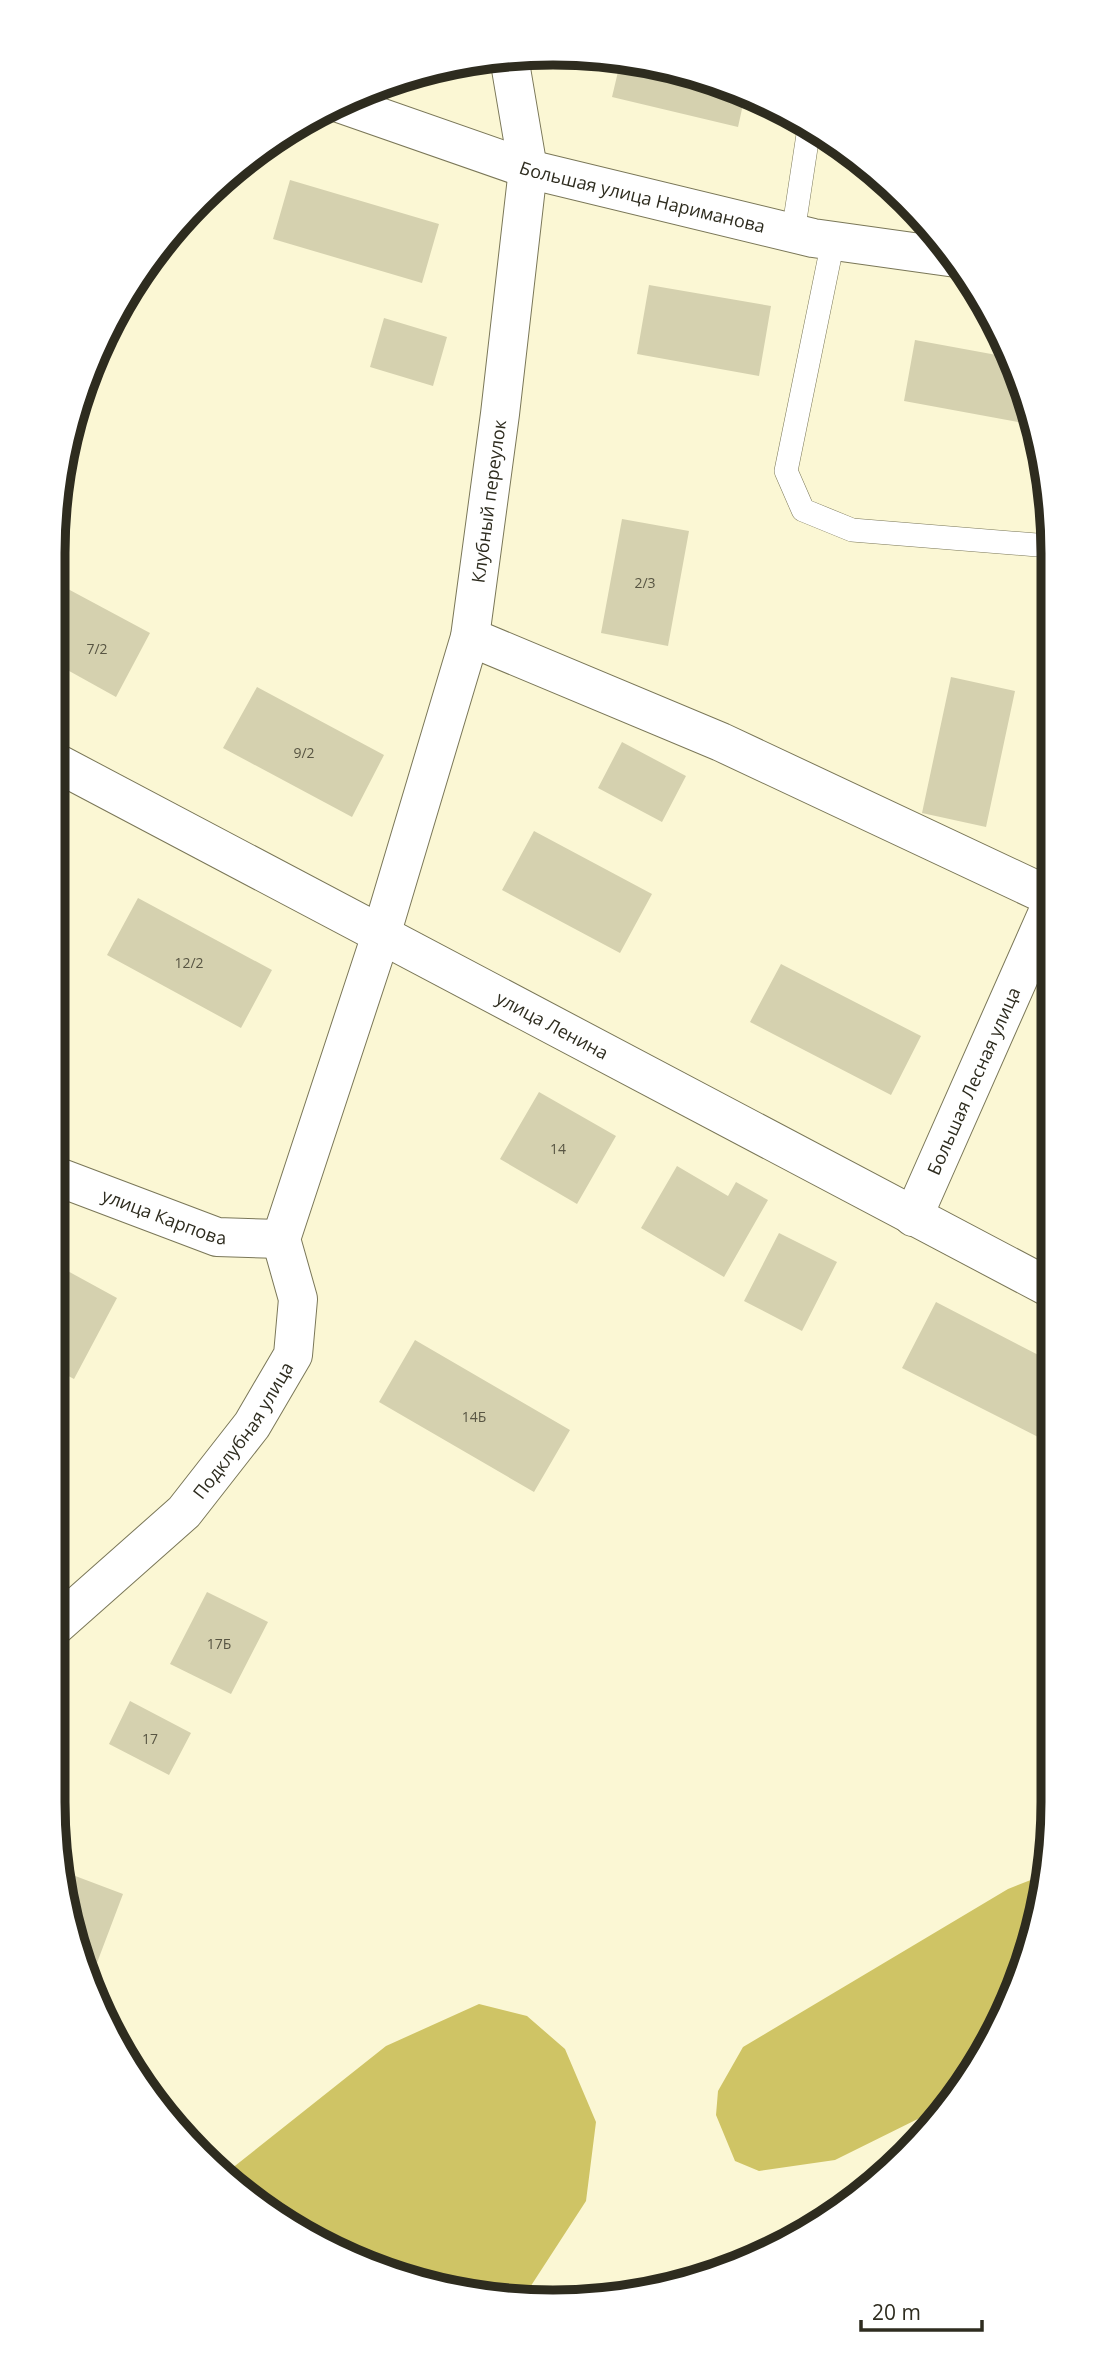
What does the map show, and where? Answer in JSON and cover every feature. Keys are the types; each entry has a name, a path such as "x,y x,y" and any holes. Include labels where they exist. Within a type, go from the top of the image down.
{"street":[{"name":"Клубный переулок","path":"381,936 470,637 528,169 511,67"},
{"name":"Большая улица Нариманова","path":"353,108 528,169 793,233 940,256"},
{"path":"470,637 721,742 1041,892"},
{"name":"улица Ленина","path":"65,768 1041,1283"},
{"name":"Большая Лесная улица","path":"913,1217 1041,928"},
{"path":"281,1239 381,936"},
{"name":"улица Карпова","path":"65,1180 217,1237 281,1239"},
{"name":"Подклубная улица","path":"65,1616 184,1511 252,1425 293,1355 298,1299 281,1239"}],"lane":[{"path":"793,233 808,137"},
{"path":"833,240 786,471 803,510 852,530 1041,545"}],"shaded area":[{"path":"1035,1878 1025,1928 1015,1959 991,2018 976,2046 928,2114 835,2160 759,2171 735,2161 716,2115 718,2091 743,2047 1008,1889"},
{"path":"479,2004 527,2016 565,2049 596,2122 586,2201 529,2289 458,2281 427,2274 366,2253 309,2225 231,2169 386,2046"}],"building":[{"path":"619,69 679,81 743,103 738,127 612,97"},
{"path":"290,180 439,224 422,283 273,239"},
{"path":"649,285 771,306 759,376 637,354"},
{"path":"384,318 447,337 433,386 370,367"},
{"path":"915,340 999,355 1023,422 1023,423 904,401"},
{"path":"622,519 689,531 668,646 601,633"},
{"path":"65,587 150,633 116,697 65,669"},
{"path":"951,677 1015,691 986,827 922,813"},
{"path":"257,687 384,755 352,817 223,748"},
{"path":"622,742 686,776 662,822 598,788"},
{"path":"534,831 652,894 620,953 502,890"},
{"path":"138,898 272,970 241,1028 107,955"},
{"path":"781,964 921,1036 891,1095 750,1022"},
{"path":"539,1092 616,1136 577,1204 500,1159"},
{"path":"677,1166 728,1196 736,1182 768,1200 724,1277 641,1228"},
{"path":"779,1233 837,1262 802,1331 744,1301"},
{"path":"65,1270 117,1298 74,1379 65,1374"},
{"path":"936,1302 1041,1356 1041,1438 902,1368"},
{"path":"415,1340 570,1430 534,1492 379,1402"},
{"path":"207,1592 268,1622 231,1694 170,1664"},
{"path":"130,1701 191,1733 169,1775 109,1744"},
{"path":"70,1874 123,1894 95,1969 81,1928"}]}
